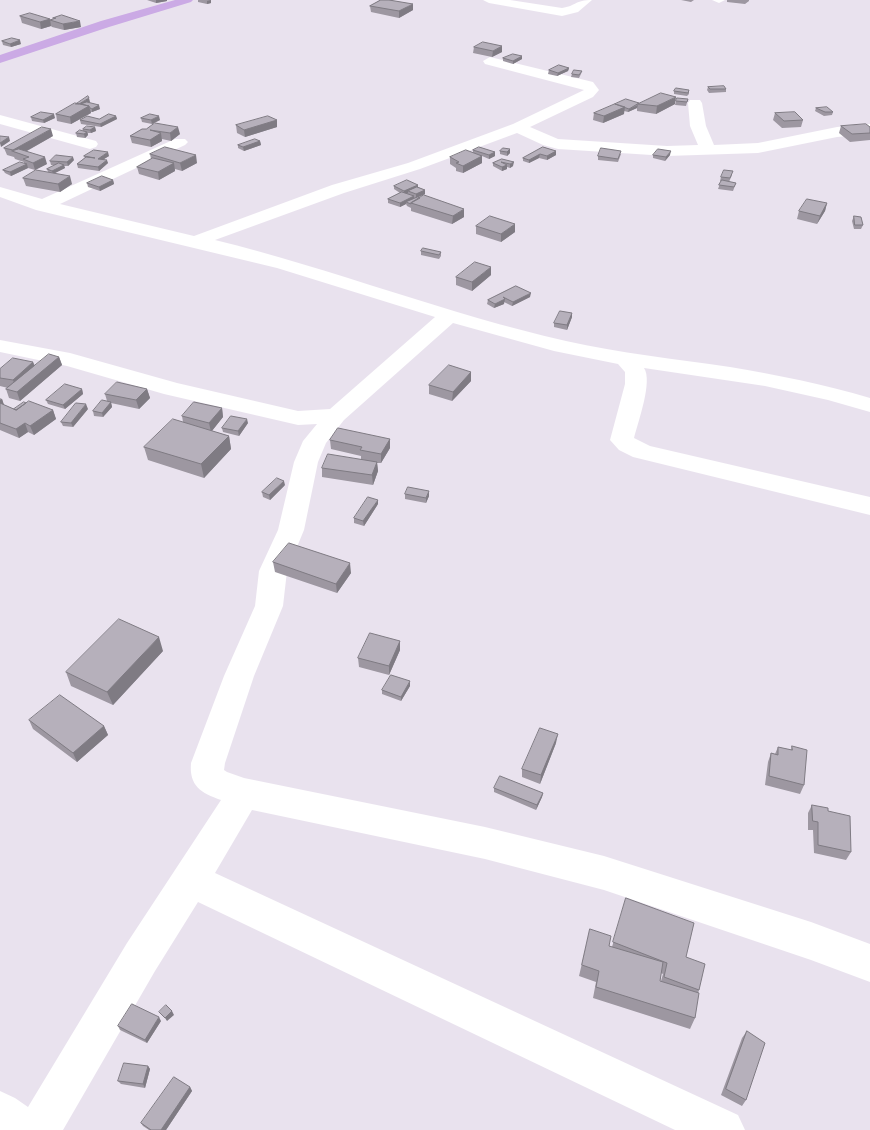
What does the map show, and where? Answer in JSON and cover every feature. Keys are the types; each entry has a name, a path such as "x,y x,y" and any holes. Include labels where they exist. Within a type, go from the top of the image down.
{"main road":[{"path":"0,60 105,24 187,0"}],"street":[{"path":"489,0 562,12 574,10 586,0"},
{"path":"196,241 338,189 414,166 518,128 588,94 592,90 588,85 490,61"},
{"path":"696,103 698,126 708,150"},
{"path":"0,119 90,144"},
{"path":"518,128 558,144 667,151 758,148 837,132 870,130"},
{"path":"42,206 180,142"},
{"path":"0,192 42,206 196,241 284,264 449,316 551,344 625,358 788,383 870,404"},
{"path":"449,316 336,415 315,442 306,462 291,530 273,571 269,606 239,676 208,763 207,774 214,783 244,793 485,843 604,873 810,941 870,963"},
{"path":"0,346 70,360 172,389 298,418 336,415"},
{"path":"625,358 636,372 636,384 622,440 628,445 642,452 870,506"},
{"path":"39,1130 141,957 244,793"},
{"path":"191,880 723,1130"},
{"path":"0,1113 24,1130"}],"building":[{"path":"381,0 413,4 399,11 370,6"},
{"path":"30,13 50,19 40,22 20,16"},
{"path":"62,15 80,21 63,24 50,20"},
{"path":"12,38 20,40 10,44 2,41"},
{"path":"483,42 502,46 493,51 474,47"},
{"path":"513,54 522,56 513,61 503,58"},
{"path":"559,65 569,68 558,73 549,70"},
{"path":"574,70 582,71 579,75 572,74"},
{"path":"724,86 726,89 710,89 708,87"},
{"path":"676,88 689,90 688,93 674,91"},
{"path":"661,93 676,97 657,106 638,104"},
{"path":"88,96 89,98 76,104"},
{"path":"677,98 688,99 687,102 676,101"},
{"path":"626,99 639,103 629,109 615,104"},
{"path":"87,102 99,105 92,109 81,104"},
{"path":"75,103 89,106 70,117 56,114"},
{"path":"615,104 625,107 604,116 594,113"},
{"path":"827,107 833,112 825,112 816,108"},
{"path":"41,112 54,114 43,120 31,117"},
{"path":"795,112 803,120 784,121 775,113"},
{"path":"109,114 116,116 100,124 80,120 87,116 99,119"},
{"path":"150,114 159,116 151,120 141,118"},
{"path":"268,116 277,120 244,130 236,125"},
{"path":"155,123 178,127 170,133 150,130 161,133 150,140 130,136 142,129 146,129"},
{"path":"866,124 870,127 870,133 852,134 841,126"},
{"path":"87,126 95,127 90,130 83,129"},
{"path":"42,127 51,129 13,150 4,148"},
{"path":"80,130 87,132 84,134 76,133"},
{"path":"0,136 9,137 0,143"},
{"path":"255,139 260,141 243,147 238,145"},
{"path":"165,147 196,155 180,163 150,154"},
{"path":"479,147 495,152 489,155 473,150"},
{"path":"543,147 556,151 547,156 540,154 529,160 523,158"},
{"path":"503,148 510,149 507,152 500,151"},
{"path":"601,148 621,151 618,159 598,156"},
{"path":"19,149 45,157 33,163 23,159 29,157 12,151"},
{"path":"658,149 671,151 666,157 653,155"},
{"path":"94,150 108,152 98,159 107,160 98,167 77,164 86,157 95,158 84,156"},
{"path":"466,150 482,156 463,166 456,163 459,162 450,157"},
{"path":"56,155 73,157 67,162 50,161"},
{"path":"153,158 174,163 158,172 137,167"},
{"path":"502,159 514,162 510,164 501,162 507,165 502,167 493,163"},
{"path":"20,162 27,164 10,172 3,170"},
{"path":"59,163 64,165 52,171 47,169"},
{"path":"36,170 70,176 58,184 23,178"},
{"path":"724,170 733,171 730,178 721,177"},
{"path":"102,176 113,180 99,187 87,183"},
{"path":"407,180 418,185 404,191 394,186"},
{"path":"722,180 736,183 734,187 719,185"},
{"path":"417,187 425,190 416,194 408,191"},
{"path":"402,192 414,196 400,203 388,199"},
{"path":"424,195 464,209 453,216 411,203"},
{"path":"418,197 420,198 411,204 406,202"},
{"path":"807,199 827,203 820,216 799,211"},
{"path":"490,216 515,224 501,234 476,226"},
{"path":"854,216 861,217 863,225 855,225"},
{"path":"423,248 441,252 439,255 421,251"},
{"path":"475,262 491,267 472,282 456,277"},
{"path":"516,286 531,293 513,302 503,297 505,299 495,304 488,300"},
{"path":"560,311 572,313 567,325 554,323"},
{"path":"49,354 59,357 17,392 6,389"},
{"path":"13,358 33,362 13,380 0,378 0,369"},
{"path":"449,365 471,372 453,392 429,385"},
{"path":"117,382 147,389 136,400 105,394"},
{"path":"65,384 82,389 63,405 46,400"},
{"path":"102,400 111,402 102,413 93,411"},
{"path":"29,401 53,410 30,426 25,423 16,429 0,423 0,403 16,410"},
{"path":"24,402 26,403 16,410 14,409"},
{"path":"194,402 222,408 209,423 182,416"},
{"path":"76,403 86,404 71,423 61,422"},
{"path":"231,416 247,419 238,431 222,428"},
{"path":"173,419 229,436 201,464 144,447"},
{"path":"338,428 390,439 381,454 360,450 362,447 330,440"},
{"path":"328,454 377,462 372,475 322,468"},
{"path":"277,478 284,481 269,495 262,492"},
{"path":"408,487 429,491 426,498 405,494"},
{"path":"368,497 378,500 363,521 354,518"},
{"path":"289,543 350,563 336,584 273,562"},
{"path":"119,619 159,637 107,692 66,672"},
{"path":"370,633 400,641 389,666 358,658"},
{"path":"391,675 410,681 401,697 382,690"},
{"path":"60,695 104,726 73,753 29,720"},
{"path":"540,728 558,734 541,775 522,769"},
{"path":"792,746 807,750 804,785 769,776 771,753 778,755 778,747 792,750"},
{"path":"500,776 543,793 537,805 494,788"},
{"path":"812,805 828,808 828,811 850,816 851,852 818,845 818,822 813,821"},
{"path":"626,898 694,923 686,957 705,964 699,990 664,977 667,963 613,942"},
{"path":"590,929 611,936 609,946 663,962 660,981 699,993 695,1018 596,987 599,971 582,965"},
{"path":"132,1004 159,1017 145,1040 118,1026"},
{"path":"166,1005 172,1011 165,1018 159,1012"},
{"path":"747,1031 765,1043 746,1100 726,1089"},
{"path":"124,1063 148,1066 143,1084 118,1081"},
{"path":"174,1077 190,1087 161,1130 151,1130 141,1123"}]}
